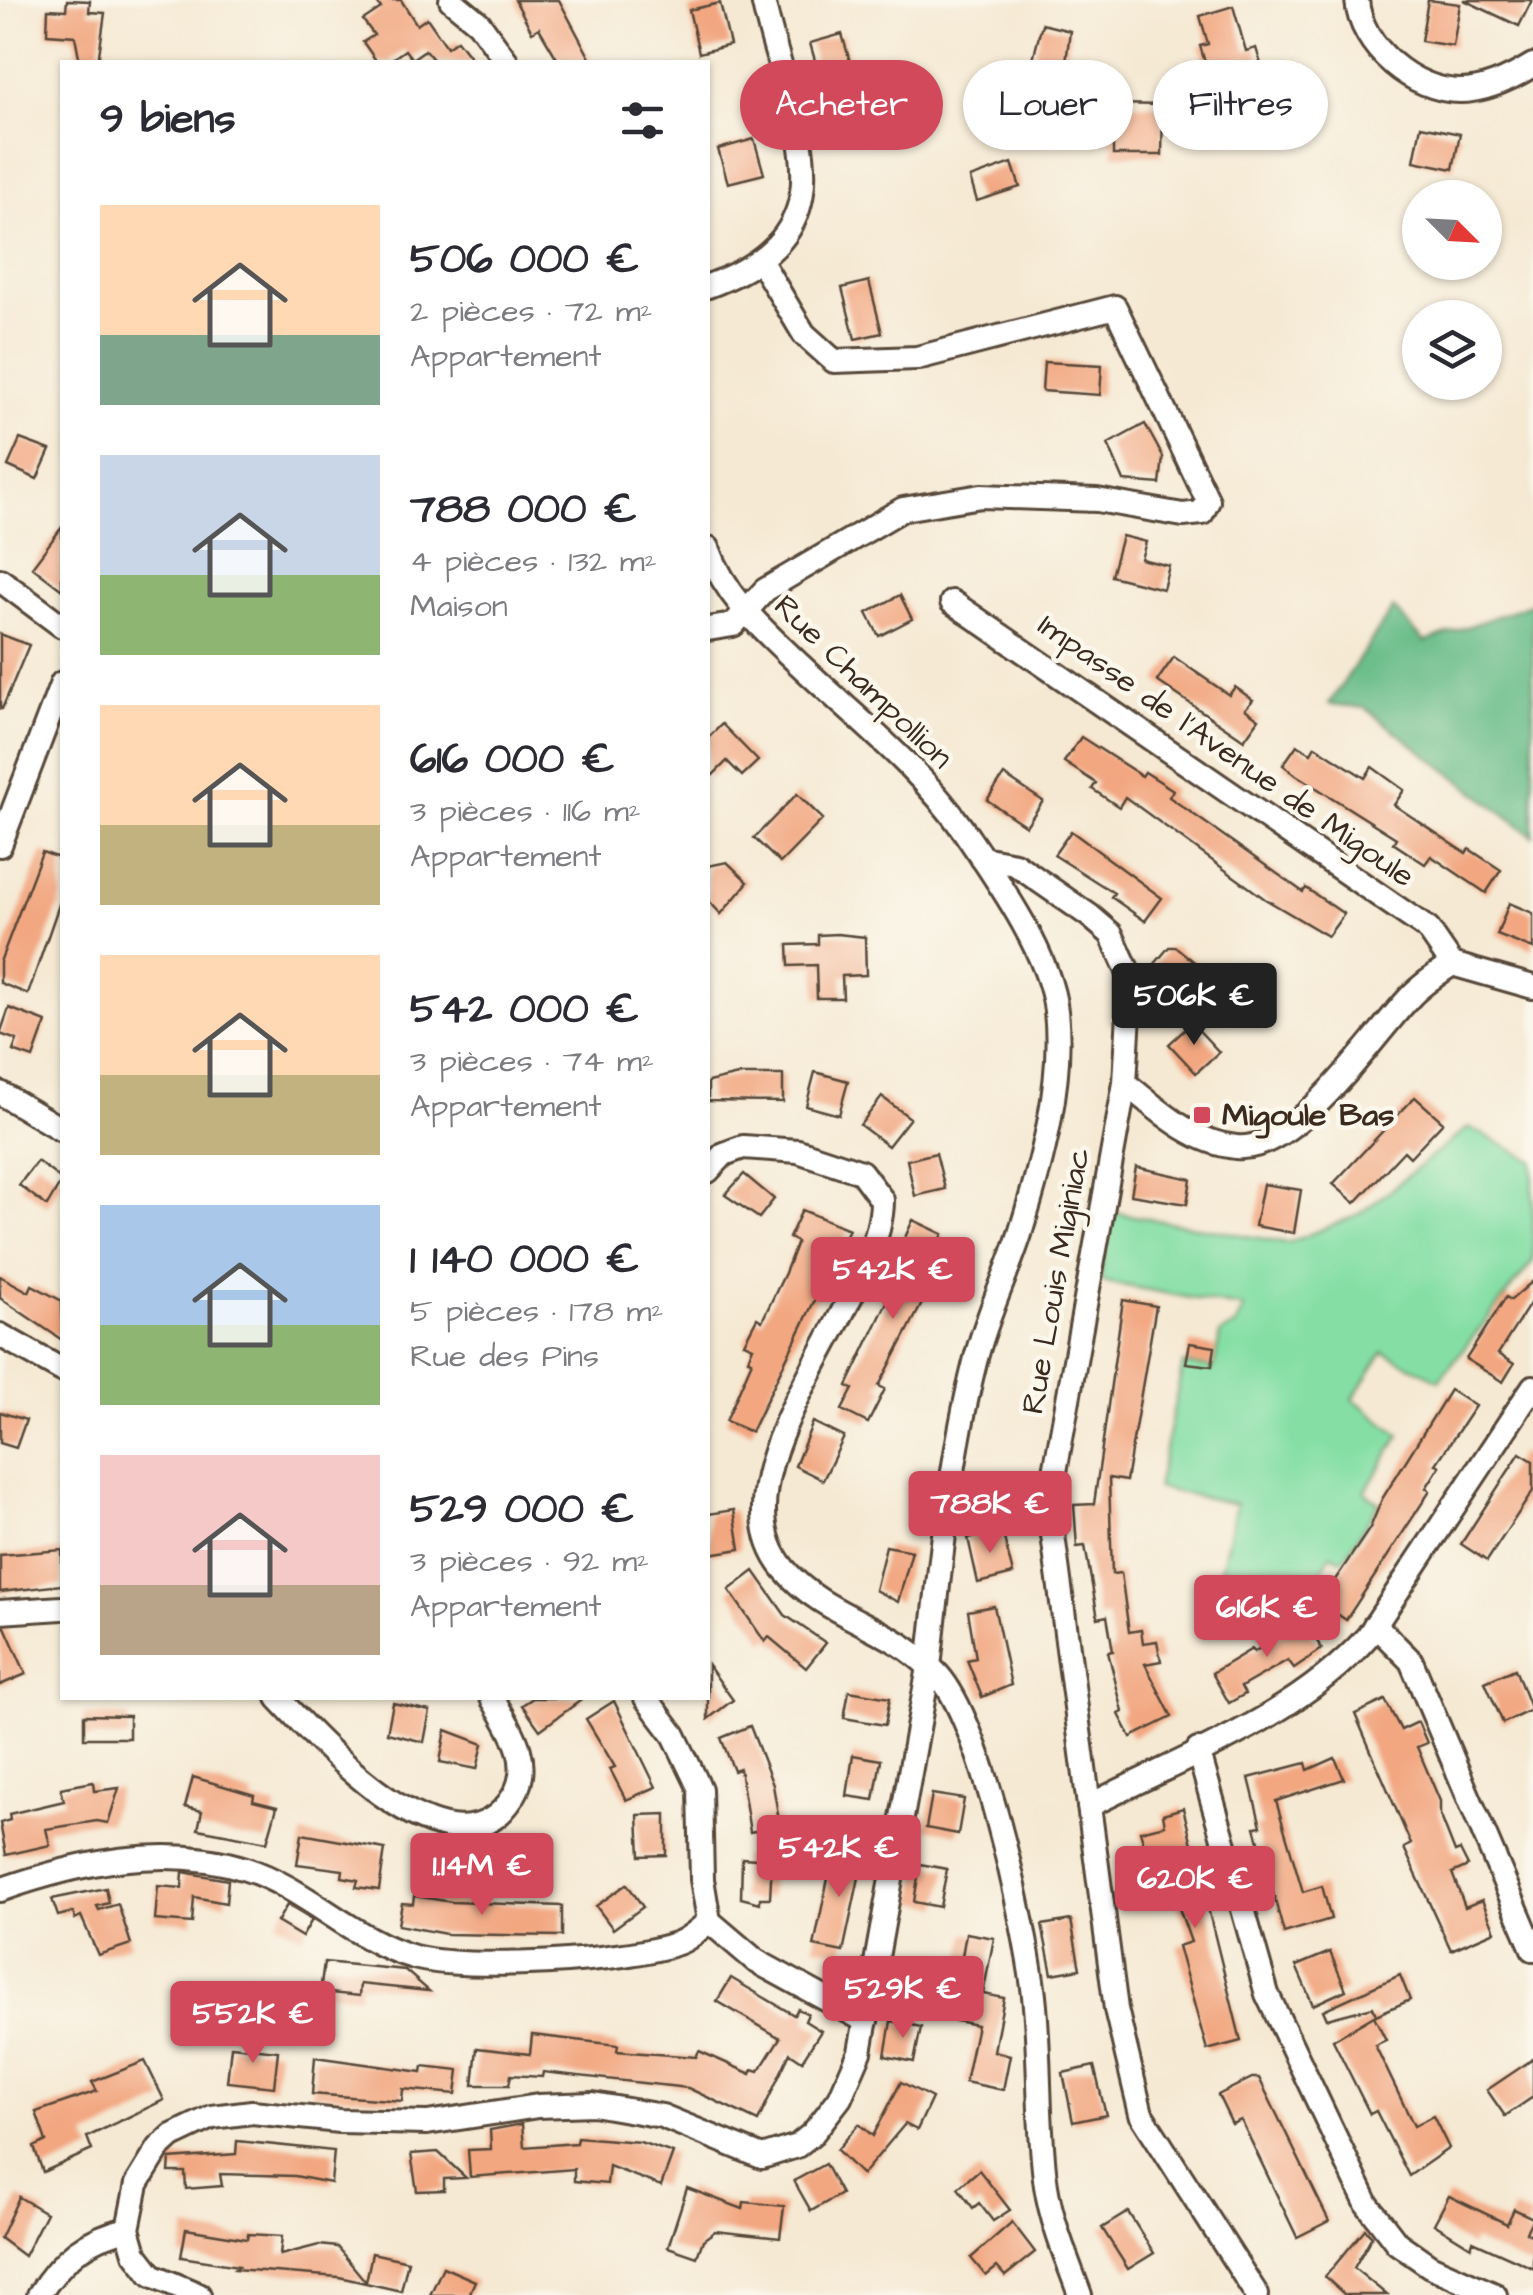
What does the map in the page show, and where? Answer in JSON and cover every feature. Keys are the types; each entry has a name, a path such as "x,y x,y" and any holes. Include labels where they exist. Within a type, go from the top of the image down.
{"street":[{"path":"451,0 479,23 506,60"},
{"path":"710,285 744,272 776,248 800,210 806,170 763,0"},
{"path":"1357,0 1358,11 1380,52 1414,80 1459,92 1498,84 1533,65"},
{"path":"710,629 733,624 765,590 903,509 981,496 1098,500 1183,516 1202,513 1208,501 1116,307 916,358 834,361 804,334 760,260"},
{"name":"Rue Champollion","path":"128,2229 137,2184 159,2148 195,2123 232,2113 427,2123 538,2106 593,2104 662,2116 749,2154 778,2155 813,2133 840,2098 856,2064 930,1668 941,1552 968,1392 986,1322 1020,1234 1055,1067 1057,1012 1051,985 982,858 918,776 743,612 716,571 710,554"},
{"path":"0,580 60,625"},
{"name":"Impasse de l'Avenue de Migoule","path":"952,602 1428,929 1452,964"},
{"path":"0,845 60,688"},
{"name":"Rue Louis Miginiac","path":"982,858 1014,864 1111,934 1133,988 1125,1083 1049,1505 1116,2009 1141,2114 1256,2295"},
{"path":"1125,1083 1176,1124 1229,1146 1260,1146 1296,1124 1414,992 1452,964 1533,987"},
{"path":"0,1093 60,1129"},
{"path":"710,1169 724,1154 742,1148 798,1151 860,1172 882,1200 876,1241 783,1428 772,1463 765,1520 782,1567 795,1580 823,1603 916,1653 944,1676 965,1718 1008,1860 1034,1994 1046,2184 1054,2226 1080,2295"},
{"path":"0,1335 60,1369"},
{"path":"1088,1806 1312,1689 1339,1670 1375,1625 1533,1388"},
{"path":"0,1612 60,1608"},
{"path":"1375,1625 1412,1661 1533,1949"},
{"path":"280,1700 322,1745 402,1808 438,1826 460,1831 483,1827 502,1814 518,1789 522,1764 518,1740 493,1700"},
{"path":"648,1700 674,1735 700,1789 702,1878 709,1921 756,1960 866,2021"},
{"path":"1198,1750 1266,1994 1367,2204 1397,2243 1430,2266 1495,2295"},
{"path":"0,1890 39,1876 125,1858 180,1858 244,1868 414,1957 472,1960 570,1962 633,1954 682,1942 709,1921"},
{"path":"39,2295 57,2266 70,2256 97,2236 128,2229 135,2253 152,2275 199,2295"}],"green space":[{"path":"1533,603 1533,836 1365,708 1329,704 1393,608 1425,642"},
{"path":"1469,1127 1533,1161 1533,1261 1439,1380 1383,1352 1353,1399 1400,1435 1365,1492 1379,1503 1343,1560 1331,1554 1301,1606 1264,1639 1221,1569 1236,1504 1157,1488 1183,1364 1214,1368 1220,1334 1235,1326 1244,1308 1100,1281 1111,1212 1288,1243 1360,1214"}],"building":[{"path":"67,0 90,1 89,12 105,13 98,60 80,60 75,36 47,34 48,9 66,10"},
{"path":"375,0 401,0 417,25 427,18 447,47 457,40 472,60 429,60 432,58 425,50 412,59 405,50 391,60 376,60 363,42 374,35 363,20 381,8"},
{"path":"515,0 559,0 591,60 558,60 539,28 532,32"},
{"path":"1428,0 1460,4 1453,46 1421,41"},
{"path":"1464,0 1532,0 1519,26"},
{"path":"720,3 730,45 699,53 689,10"},
{"path":"1233,6 1246,51 1256,48 1260,60 1204,60 1200,46 1208,44 1200,16"},
{"path":"1042,24 1070,31 1066,60 1033,60"},
{"path":"842,34 849,60 815,60 810,43"},
{"path":"1133,104 1153,105 1153,150 1162,150 1162,155 1113,155 1113,150 1133,150"},
{"path":"1421,126 1460,134 1453,169 1414,161"},
{"path":"740,143 740,150 757,150 764,174 728,183 718,149"},
{"path":"1012,163 1020,187 977,201 970,178"},
{"path":"869,281 882,333 855,339 842,288"},
{"path":"1044,362 1102,365 1100,395 1042,391"},
{"path":"1145,424 1163,457 1160,484 1124,481 1108,444"},
{"path":"20,439 50,450 37,479 8,466"},
{"path":"60,530 60,588 32,567"},
{"path":"1122,536 1146,542 1141,559 1169,566 1163,589 1111,576"},
{"path":"900,595 912,619 879,636 867,613"},
{"path":"0,634 29,645 2,709 0,709"},
{"path":"1174,657 1229,695 1235,687 1253,700 1245,709 1259,719 1244,740 1157,681"},
{"path":"722,724 758,761 742,776 727,761 710,778 710,736"},
{"path":"1081,737 1142,776 1145,772 1173,790 1169,797 1303,892 1306,888 1344,914 1328,936 1265,899 1125,797 1119,807 1092,789 1096,783 1064,762"},
{"path":"1297,745 1311,753 1315,746 1365,778 1372,767 1404,790 1394,805 1466,853 1469,849 1501,870 1486,893 1431,856 1425,864 1393,843 1396,838 1283,765"},
{"path":"1004,775 1043,801 1026,826 987,800"},
{"path":"797,794 823,819 780,863 754,838"},
{"path":"1071,831 1162,898 1145,921 1111,897 1114,893 1054,855"},
{"path":"42,852 60,858 60,902 28,994 0,983 0,962"},
{"path":"727,862 748,882 721,914 710,902 710,866"},
{"path":"1509,903 1533,913 1533,949 1497,935"},
{"path":"818,935 865,937 866,975 842,976 843,998 817,998 816,965 789,966 788,945 818,944"},
{"path":"1169,947 1176,947 1204,970 1185,993 1153,966"},
{"path":"9,1008 46,1022 33,1058 13,1051 17,1040 0,1034"},
{"path":"1192,1023 1219,1052 1196,1073 1169,1044"},
{"path":"815,1072 848,1081 839,1115 806,1106"},
{"path":"738,1075 783,1075 783,1102 710,1101 710,1082"},
{"path":"882,1097 910,1118 888,1146 860,1125"},
{"path":"1415,1097 1443,1122 1410,1157 1404,1151 1355,1203 1333,1184"},
{"path":"936,1153 945,1189 915,1196 907,1160"},
{"path":"37,1161 60,1178 47,1206 19,1185"},
{"path":"1136,1167 1191,1179 1187,1204 1131,1195"},
{"path":"744,1174 774,1199 759,1218 725,1195"},
{"path":"1263,1184 1301,1190 1294,1233 1255,1226"},
{"path":"802,1210 849,1229 751,1432 726,1421 752,1361 748,1359 753,1347 744,1343 757,1318 762,1321 785,1273 797,1242 789,1238"},
{"path":"913,1220 943,1234 921,1283 930,1288 879,1386 885,1389 868,1423 842,1410 853,1389 847,1386 908,1258 898,1253"},
{"path":"0,1276 29,1292 32,1285 60,1300 60,1339 0,1298"},
{"path":"1533,1281 1533,1299 1498,1354 1514,1364 1503,1382 1466,1359 1506,1297 1511,1300"},
{"path":"1123,1300 1156,1306 1126,1481 1109,1478 1112,1574 1121,1573 1129,1632 1141,1630 1143,1643 1157,1641 1161,1661 1145,1664 1172,1717 1131,1737 1119,1714 1123,1712 1108,1652 1113,1651 1107,1616 1098,1618 1085,1546 1077,1547 1074,1505 1094,1504"},
{"path":"1190,1343 1215,1347 1212,1366 1186,1363"},
{"path":"1450,1390 1475,1406 1436,1464 1440,1466 1426,1488 1430,1491 1346,1620 1320,1602 1370,1528 1382,1499"},
{"path":"0,1412 26,1420 16,1448 0,1443"},
{"path":"813,1422 844,1437 823,1480 795,1466"},
{"path":"1520,1453 1533,1461 1533,1491 1487,1561 1461,1544"},
{"path":"734,1510 740,1549 710,1554 710,1514"},
{"path":"1002,1530 1013,1574 978,1583 968,1538"},
{"path":"886,1546 912,1551 898,1602 875,1590"},
{"path":"60,1550 60,1585 0,1592 0,1555"},
{"path":"754,1571 785,1615 826,1643 806,1668 769,1637 765,1642 729,1590"},
{"path":"994,1606 1011,1685 982,1697 967,1660 976,1658 968,1611"},
{"path":"1303,1619 1322,1649 1294,1668 1288,1660 1241,1687 1245,1694 1229,1703 1212,1673 1252,1649 1254,1652"},
{"path":"0,1627 5,1627 26,1674 0,1685"},
{"path":"710,1668 733,1700 708,1719 710,1700"},
{"path":"1515,1669 1531,1710 1503,1723 1485,1682"},
{"path":"849,1691 890,1698 885,1725 844,1718"},
{"path":"530,1700 581,1700 540,1730 522,1705"},
{"path":"1385,1700 1401,1730 1418,1722 1427,1743 1417,1747 1440,1801 1440,1814 1455,1852 1460,1850 1468,1866 1452,1873 1465,1907 1482,1900 1495,1931 1451,1950 1404,1848 1411,1844 1355,1714"},
{"path":"614,1701 656,1787 626,1800 610,1769 615,1767 586,1719"},
{"path":"393,1703 430,1711 424,1742 387,1733"},
{"path":"84,1715 129,1716 129,1738 84,1738"},
{"path":"750,1726 773,1785 780,1826 750,1832 740,1769 734,1771 721,1738"},
{"path":"446,1730 483,1744 477,1769 440,1762"},
{"path":"853,1755 881,1760 874,1800 847,1796"},
{"path":"1335,1758 1344,1779 1276,1801 1303,1892 1322,1886 1331,1919 1284,1933 1255,1827 1261,1826 1249,1778 1306,1763 1308,1770"},
{"path":"193,1777 254,1795 253,1801 277,1807 267,1842 198,1829 202,1811 185,1807"},
{"path":"93,1782 94,1791 119,1788 108,1823 97,1821 46,1829 50,1845 6,1855 0,1823 10,1820 9,1814 64,1801 61,1788"},
{"path":"932,1794 964,1799 958,1834 926,1828"},
{"path":"1183,1808 1241,2041 1207,2050 1178,1946 1191,1942 1159,1852 1147,1855 1140,1831 1165,1825 1163,1814"},
{"path":"666,1814 666,1855 640,1856 638,1815"},
{"path":"302,1834 385,1849 379,1890 356,1887 358,1880 342,1877 343,1870 297,1864"},
{"path":"834,1849 864,1854 843,1952 814,1946"},
{"path":"742,1858 772,1860 770,1898 760,1898 760,1903 741,1898"},
{"path":"920,1864 947,1869 940,1907 914,1902"},
{"path":"183,1872 228,1880 226,1903 194,1897 192,1923 155,1920 158,1886 182,1888"},
{"path":"627,1884 643,1907 613,1929 596,1906"},
{"path":"106,1888 109,1903 97,1906 99,1910 118,1904 131,1944 98,1955 81,1916 75,1919 73,1912 58,1916 52,1899"},
{"path":"414,1896 452,1902 562,1906 562,1936 446,1934 398,1925 402,1903 413,1904"},
{"path":"287,1905 312,1920 302,1937 277,1922"},
{"path":"1071,1920 1080,1969 1052,1974 1042,1925"},
{"path":"966,1933 994,1938 983,1994 1004,1998 994,2051 1010,2055 1003,2090 965,2082 977,2025 951,2020"},
{"path":"1330,1952 1346,1990 1313,2005 1296,1966"},
{"path":"324,1962 405,1970 429,1991 360,1984 359,1996 320,1992"},
{"path":"1400,1975 1410,2000 1376,2015 1373,2007 1327,2019 1323,2010"},
{"path":"731,1978 794,2015 798,2009 808,2014 805,2021 821,2031 802,2061 790,2053 758,2121 688,2088 543,2072 542,2077 511,2075 509,2085 473,2085 477,2048 530,2054 532,2035 618,2045 617,2051 696,2057 699,2051 751,2074 753,2069 759,2071 780,2038 717,2001"},
{"path":"1374,2016 1386,2040 1375,2045 1414,2126 1433,2116 1449,2148 1409,2176 1376,2111 1370,2114 1333,2040"},
{"path":"891,2021 921,2027 914,2062 885,2056"},
{"path":"231,2046 278,2051 274,2087 227,2082"},
{"path":"315,2057 422,2072 423,2066 459,2070 456,2094 403,2089 402,2101 312,2094"},
{"path":"1533,2059 1533,2097 1505,2116 1487,2090"},
{"path":"145,2061 164,2100 87,2137 92,2150 43,2172 34,2147 46,2141 36,2112 97,2091 92,2082"},
{"path":"1094,2066 1106,2115 1073,2122 1063,2073"},
{"path":"1259,2078 1329,2221 1297,2237 1241,2120 1232,2124 1218,2095"},
{"path":"901,2082 932,2098 917,2130 905,2124 862,2175 837,2150 859,2124 873,2136"},
{"path":"522,2124 524,2147 576,2143 577,2137 640,2142 673,2153 661,2186 609,2166 607,2184 574,2181 574,2169 470,2177 468,2150 491,2149 490,2130"},
{"path":"237,2141 334,2151 331,2183 295,2176 220,2174 222,2186 186,2189 185,2172 169,2172 170,2159 236,2154"},
{"path":"438,2152 466,2178 444,2179 444,2190 417,2191 411,2154"},
{"path":"825,2164 841,2194 811,2211 794,2181"},
{"path":"979,2170 1010,2210 993,2221 979,2203 973,2208 958,2188"},
{"path":"687,2188 743,2209 744,2202 784,2206 780,2238 715,2231 703,2240 697,2257 668,2247"},
{"path":"1449,2196 1507,2224 1514,2209 1533,2218 1526,2232 1533,2236 1533,2268 1473,2241 1471,2247 1434,2224"},
{"path":"19,2197 46,2213 24,2256 0,2238"},
{"path":"1128,2212 1154,2253 1128,2269 1102,2228"},
{"path":"1012,2222 1035,2252 1005,2276 997,2267 986,2276 971,2258"},
{"path":"186,2229 247,2239 248,2234 282,2236 280,2255 319,2245 337,2247 366,2282 372,2253 408,2261 401,2291 339,2277 235,2269 239,2266 181,2257"},
{"path":"1365,2229 1372,2236 1354,2268 1387,2295 1345,2295 1325,2277"},
{"path":"443,2267 475,2281 469,2295 430,2295"}],"place":[{"name":"Migoule Bas","path":"1202,1115"}]}
